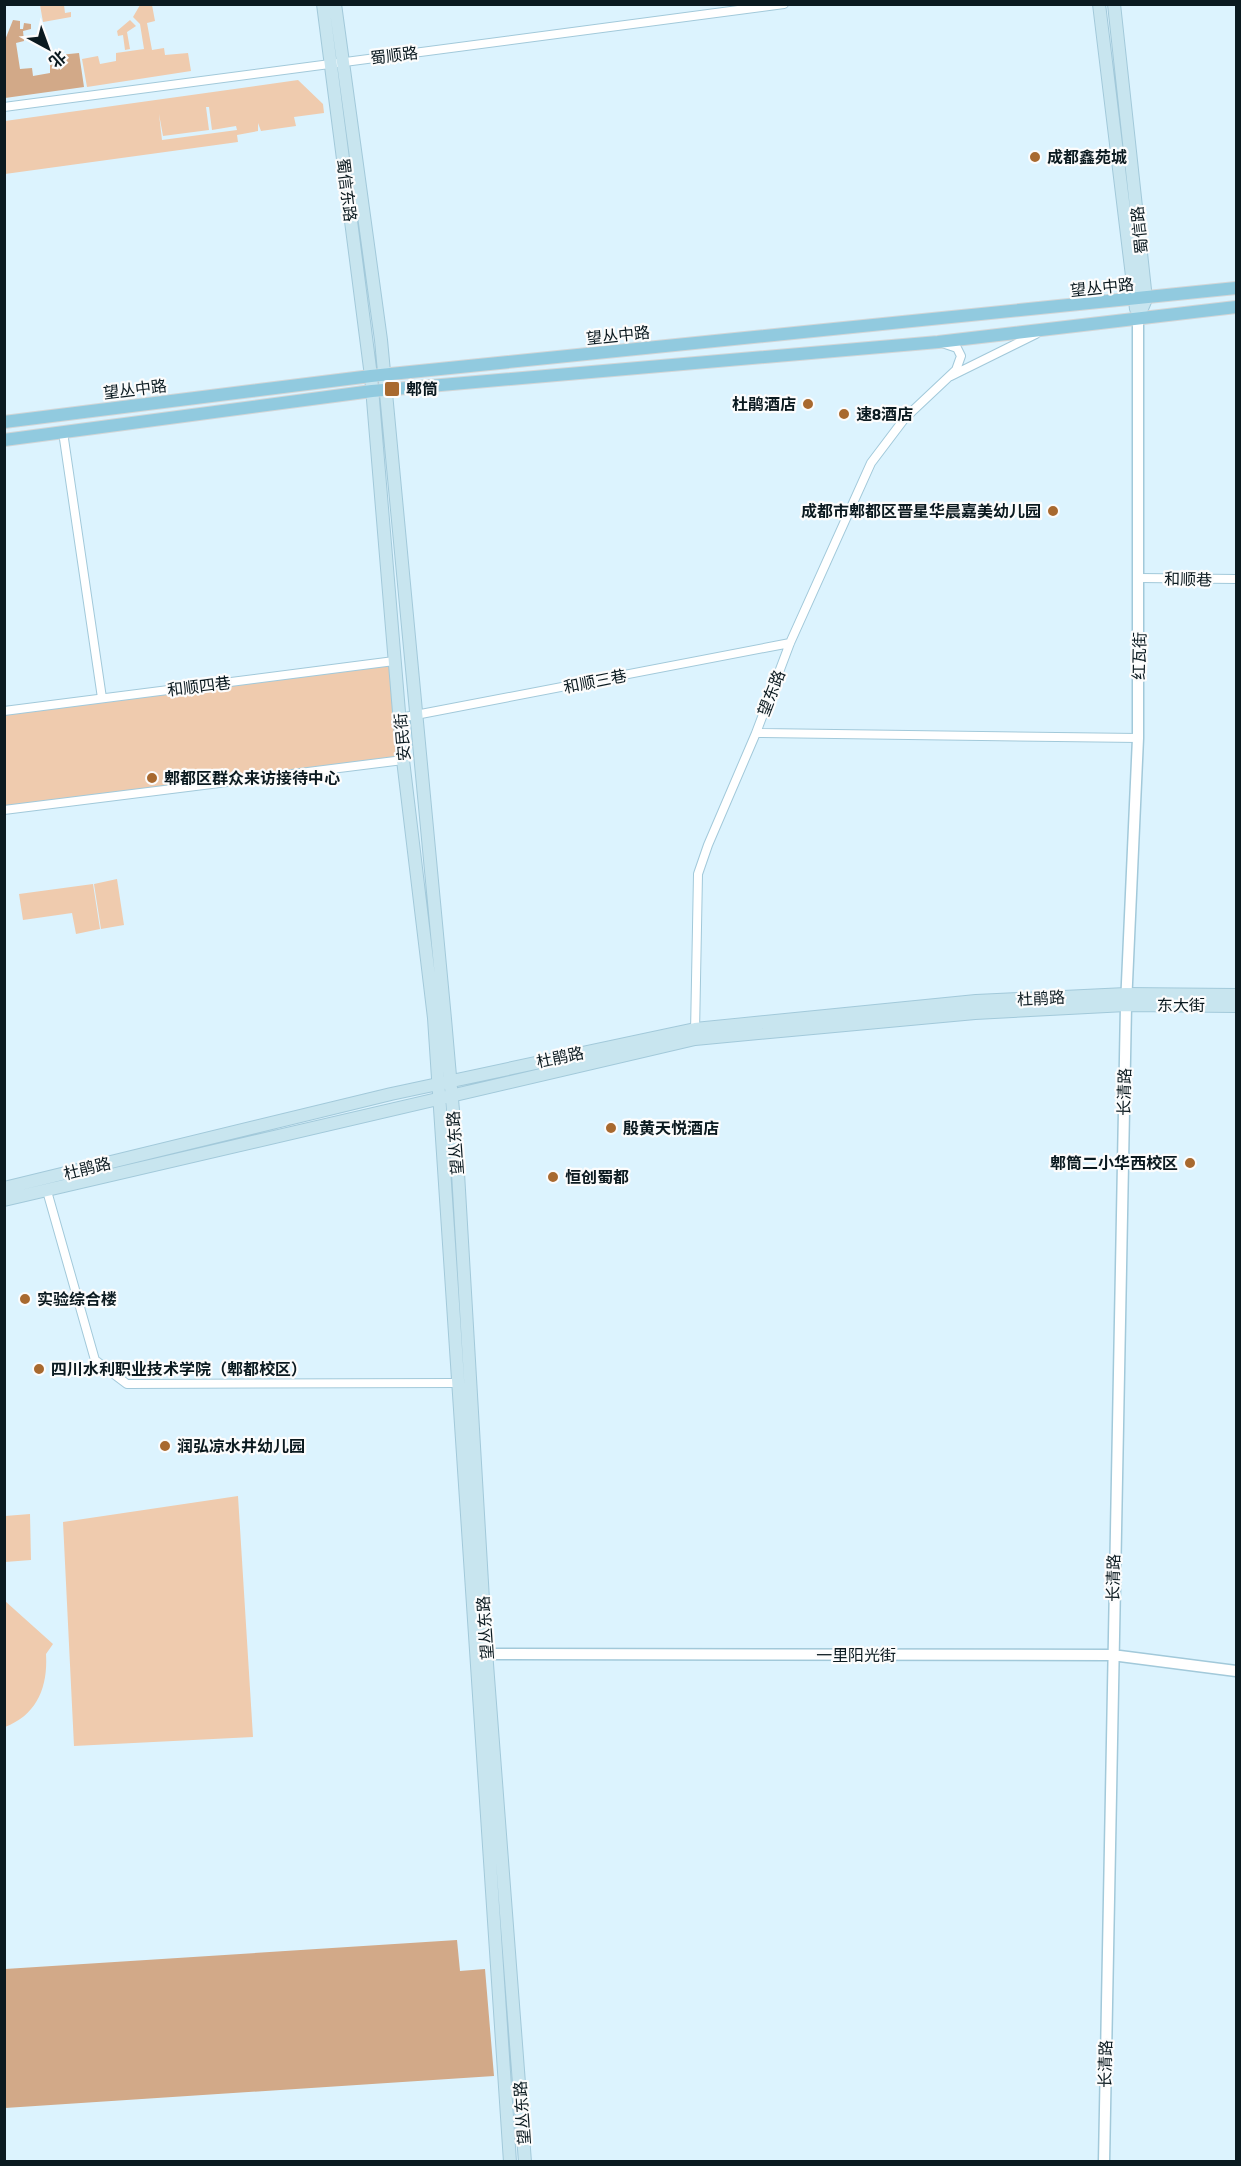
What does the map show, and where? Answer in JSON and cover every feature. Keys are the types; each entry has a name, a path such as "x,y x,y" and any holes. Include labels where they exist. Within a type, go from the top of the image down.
{"main road":[{"name":"蜀信东路","path":"323,4 337,62 384,375"},
{"name":"蜀信东路","path":"335,4 337,62 371,376"},
{"name":"蜀信路","path":"1099,4 1133,300 1138,318"},
{"name":"蜀信路","path":"1114,4 1146,299 1138,318"},
{"name":"望丛中路","path":"4,422 371,376 1146,299 1236,288"},
{"name":"望丛中路","path":"4,440 372,391 938,342 1236,307"},
{"name":"安民街","path":"384,375 416,715 446,1096"},
{"name":"安民街","path":"371,376 403,760 434,1018 445,1082"},
{"name":"东大街","path":"1126,1000 1236,995"},
{"name":"杜鹃路","path":"4,1188 445,1082 695,1034 1126,1000"},
{"name":"东大街","path":"1126,1000 1236,1006"},
{"name":"杜鹃路","path":"4,1200 446,1096 695,1034"},
{"name":"望丛东路","path":"446,1096 458,1383 525,2162"},
{"name":"望丛东路","path":"446,1096 510,2162"}],"street":[{"name":"蜀顺路","path":"4,107 778,5"},
{"name":"红瓦街","path":"1126,1000 1138,738 1140,578 1138,318"},
{"name":"望东路","path":"942,380 1045,330"},
{"name":"望东路","path":"695,1034 698,874 708,844 756,733 790,643 871,464 905,418 942,380 956,370 961,356 957,348 938,342"},
{"path":"63,432 102,698"},
{"name":"和顺巷","path":"1140,578 1236,579"},
{"name":"和顺三巷","path":"400,718 790,643"},
{"name":"和顺四巷","path":"4,711 394,660"},
{"path":"756,733 1138,738"},
{"path":"4,810 403,760"},
{"name":"长清路","path":"1104,2162 1126,1000"},
{"path":"47,1191 95,1360 127,1384 458,1383"},
{"name":"一里阳光街","path":"480,1654 1112,1655 1236,1671"}],"shaded area":[{"path":"40,5 64,5 65,13 71,12 71,17 43,22"},
{"path":"140,5 152,5 155,21 147,23 152,50 164,48 165,55 188,53 191,71 87,87 82,59 98,56 100,64 116,61 116,53 144,49 140,24 133,17"},
{"path":"13,20 20,21 20,29 23,29 24,23 31,24 31,29 23,31 24,41 16,43 20,69 32,68 33,76 50,73 50,65 60,63 59,55 79,53 84,87 5,98 5,40"},
{"path":"130,20 136,26 127,32 130,49 125,50 123,35 118,36 117,31"},
{"path":"298,80 323,104 324,113 294,117 296,126 261,131 258,123 258,131 237,135 238,142 5,174 5,121","holes":["206,107 209,107 212,130 236,126 237,130 162,140 159,114 163,136 209,130"]},
{"path":"389,664 399,756 5,806 4,713"},
{"path":"117,879 124,925 101,929 94,884"},
{"path":"93,884 100,929 76,934 72,913 23,920 19,894"},
{"path":"238,1496 253,1737 74,1746 63,1522"},
{"path":"30,1514 31,1560 5,1562 5,1516"},
{"path":"5,1601 53,1644 46,1654 45,1678 33,1707 16,1722 5,1727"},
{"path":"457,1940 460,1971 485,1969 494,2076 5,2108 5,1969"}],"place":[{"name":"成都鑫苑城","path":"1035,157"},
{"name":"郫筒","path":"392,389"},
{"name":"杜鹃酒店","path":"808,404"},
{"name":"速8酒店","path":"844,414"},
{"name":"成都市郫都区晋星华晨嘉美幼儿园","path":"1053,511"},
{"name":"郫都区群众来访接待中心","path":"152,778"},
{"name":"殷黄天悦酒店","path":"611,1128"},
{"name":"郫筒二小华西校区","path":"1190,1163"},
{"name":"恒创蜀都","path":"553,1177"},
{"name":"实验综合楼","path":"25,1299"},
{"name":"四川水利职业技术学院（郫都校区）","path":"39,1369"},
{"name":"润弘凉水井幼儿园","path":"165,1446"}]}
